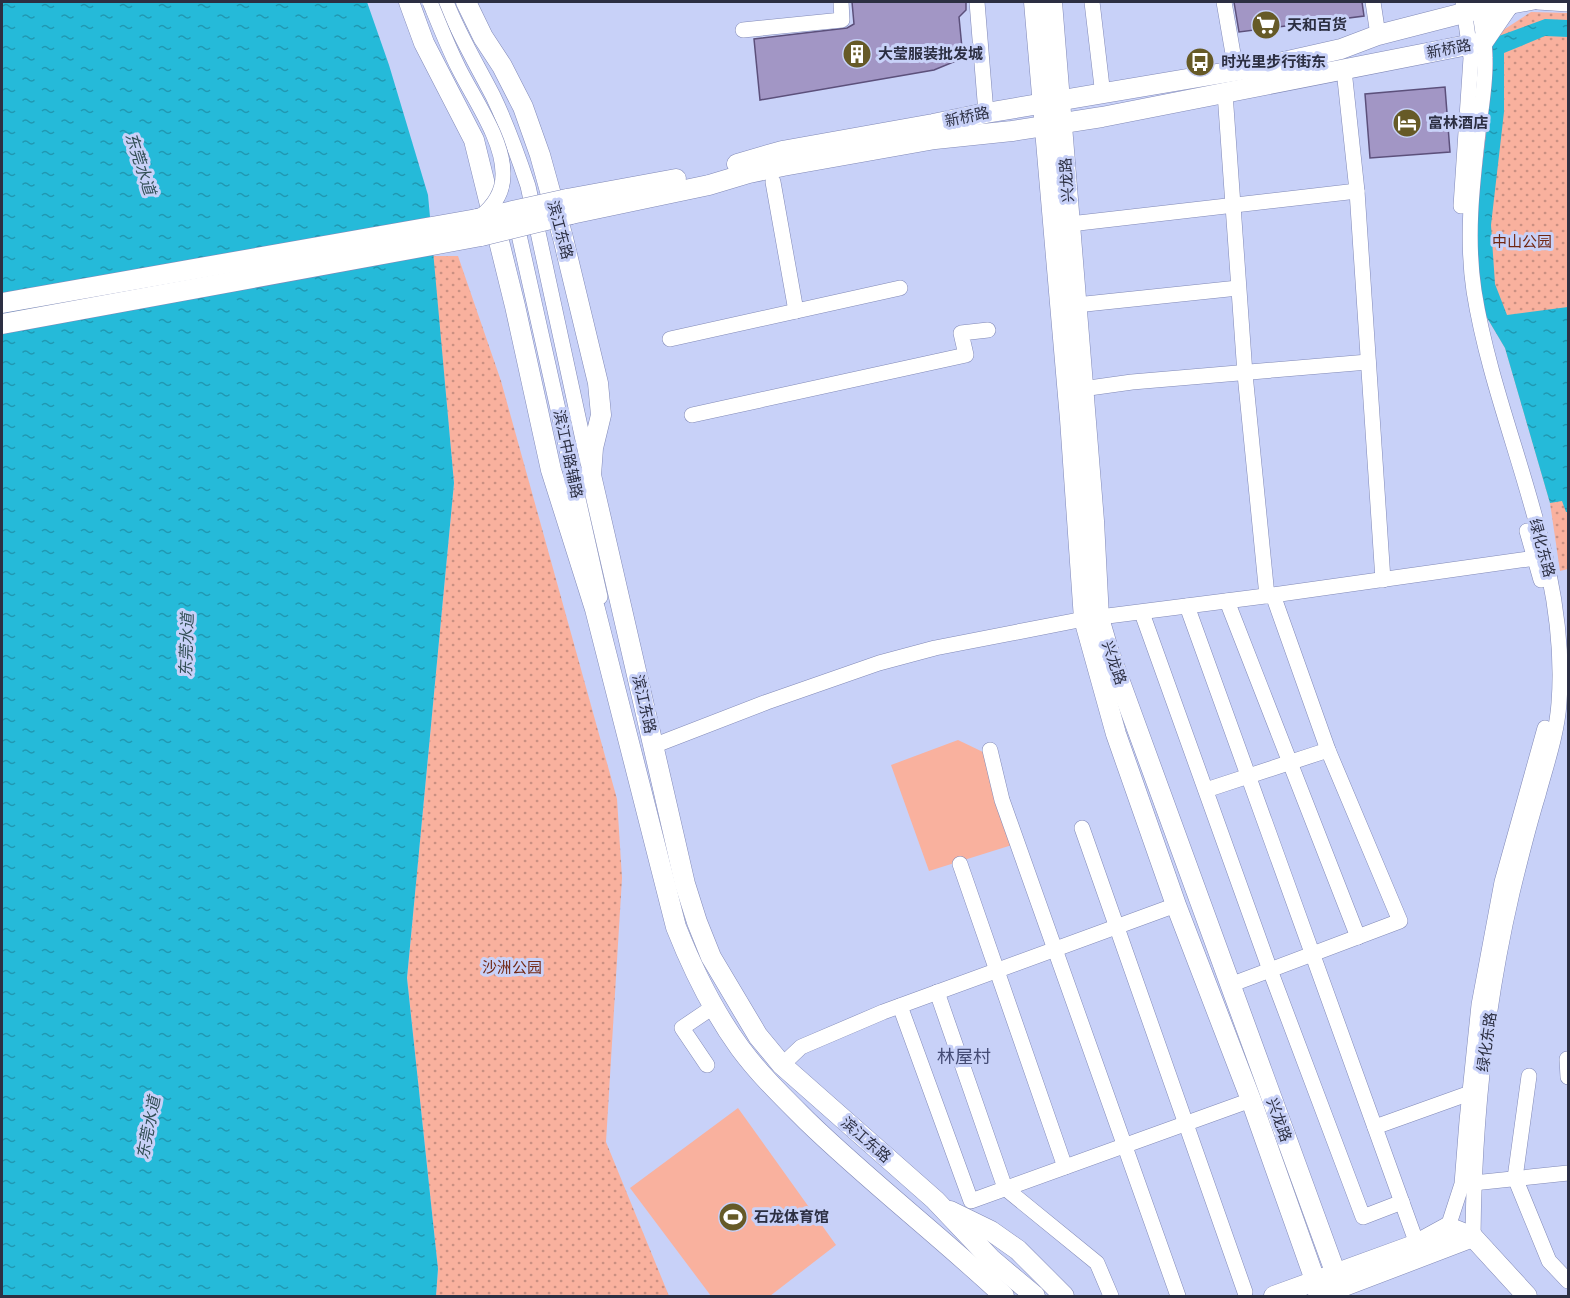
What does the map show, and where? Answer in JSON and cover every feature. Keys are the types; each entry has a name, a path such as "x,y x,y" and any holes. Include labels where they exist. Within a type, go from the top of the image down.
{"main road":[{"name":"滨江东路","path":"409,2 424,43 474,140 551,470 595,609 676,927 690,962 713,1007 768,1084 847,1160 1004,1296"},
{"name":"滨江东路","path":"466,2 523,107 540,155 560,227 598,383 601,415 593,448 591,475 685,884 711,957 758,1036 782,1065 935,1200 968,1224 991,1259 1035,1296"},
{"name":"兴龙路","path":"1034,2 1052,101"},
{"name":"兴龙路","path":"1052,2 1052,101 1070,419 1092,618 1116,734 1176,905 1251,1100 1317,1288"},
{"name":"新桥路","path":"934,132 986,113 1236,71 1341,49 1471,6 1507,7"},
{"name":"新桥路","path":"525,217 706,173 782,151 934,132 1054,124 1476,44 1507,7"},
{"name":"兴龙路","path":"1054,124 1070,224 1094,521 1092,618 1108,649 1338,1281"},
{"path":"2,303 477,219 525,217"},
{"path":"2,324 469,239 525,217"},
{"path":"955,1252 952,1238 968,1224 991,1231 1018,1250 1064,1296"},
{"path":"1338,1281 1417,1244 1460,1236"},
{"path":"1274,1296 1317,1288 1460,1236"},
{"path":"1460,1236 1511,1296"},
{"path":"1460,1236 1527,1296"}],"street":[{"path":"430,2 500,154 503,172 502,186 490,210 477,219"},
{"name":"滨江中路辅路","path":"446,2 457,29 493,98 528,186 525,217 619,698"},
{"path":"743,30 842,20 841,2"},
{"path":"977,2 986,113"},
{"path":"1092,2 1101,87"},
{"path":"1224,2 1236,71"},
{"path":"1373,2 1378,35"},
{"path":"1507,7 1536,2 1569,4"},
{"name":"绿化东路","path":"1460,1236 1468,1183 1470,1093 1479,1005 1502,882 1549,714 1551,648 1547,603 1479,355 1464,289 1461,256 1461,205 1464,147 1476,44 1471,6"},
{"name":"绿化东路","path":"1460,1236 1496,983 1512,895 1554,729 1564,670 1556,602 1490,363 1474,291 1470,255 1470,204 1485,57 1476,44"},
{"path":"1344,70 1357,191 1383,580"},
{"path":"1226,93 1245,374 1270,596 1328,750 1400,921 1230,985"},
{"path":"773,182 796,311"},
{"path":"1070,224 1357,191"},
{"name":"滨江中路辅路","path":"525,217 578,414 591,475"},
{"path":"670,339 900,288"},
{"path":"1076,305 1238,288"},
{"path":"692,415 966,355 961,333 988,330"},
{"path":"1082,389 1132,382 1368,362"},
{"path":"653,746 767,702 879,663 935,648 1092,618 1270,596 1534,558"},
{"path":"1227,601 1358,937"},
{"path":"1187,606 1417,1244"},
{"path":"1142,613 1270,970 1363,1217 1402,1202"},
{"path":"990,750 1002,800 1178,1296"},
{"path":"1206,790 1328,750"},
{"path":"1082,828 1245,1292"},
{"path":"960,864 1065,1167"},
{"path":"782,1065 801,1047 900,1006 1176,905"},
{"path":"937,992 1005,1188 1097,1263 1111,1296"},
{"path":"900,1006 971,1201 1251,1100"},
{"path":"707,1065 682,1028 713,1007"},
{"path":"1567,1059 1569,1077"},
{"path":"1529,1076 1515,1178 1549,1261 1569,1281"},
{"path":"1375,1126 1470,1093"},
{"path":"1468,1183 1569,1173"},
{"path":"984,1277 990,1296"}],"green space":[{"name":"中山公园","path":"1531,12 1568,13 1568,569 1560,571 1550,503 1505,348 1486,316 1481,160 1487,127 1488,40"},
{"name":"沙洲公园","path":"433,256 458,256 501,381 617,799 622,878 606,1142 669,1296 436,1296 438,1269 407,978 454,483"},
{"path":"958,740 983,752 1012,845 929,871 891,765"},
{"name":"石龙体育馆","path":"738,1108 836,1245 770,1296 711,1296 630,1188"}],"water":[{"name":"东莞水道","path":"2,2 367,2 389,65 428,195 454,483 407,978 438,1269 436,1296 2,1296"},
{"path":"1545,19 1568,20 1568,37 1545,36 1504,53 1504,112 1491,225 1495,284 1507,315 1568,307 1568,512 1562,501 1550,503 1505,348 1486,316 1476,263 1475,223 1487,127 1488,40"}],"building":[{"name":"大莹服装批发城","path":"852,2 966,2 966,10 959,17 962,48 956,61 934,70 760,100 754,39 847,28 854,24"},
{"name":"天和百货","path":"1234,2 1362,2 1364,16 1239,32"},
{"name":"富林酒店","path":"1445,87 1450,152 1370,158 1365,94"}],"place":[{"name":"天和百货","path":"1266,25"},
{"name":"大莹服装批发城","path":"857,54"},
{"name":"时光里步行街东","path":"1200,62"},
{"name":"富林酒店","path":"1407,123"},
{"name":"石龙体育馆","path":"733,1217"}],"district":[{"name":"林屋村","path":"964,1057"}]}
